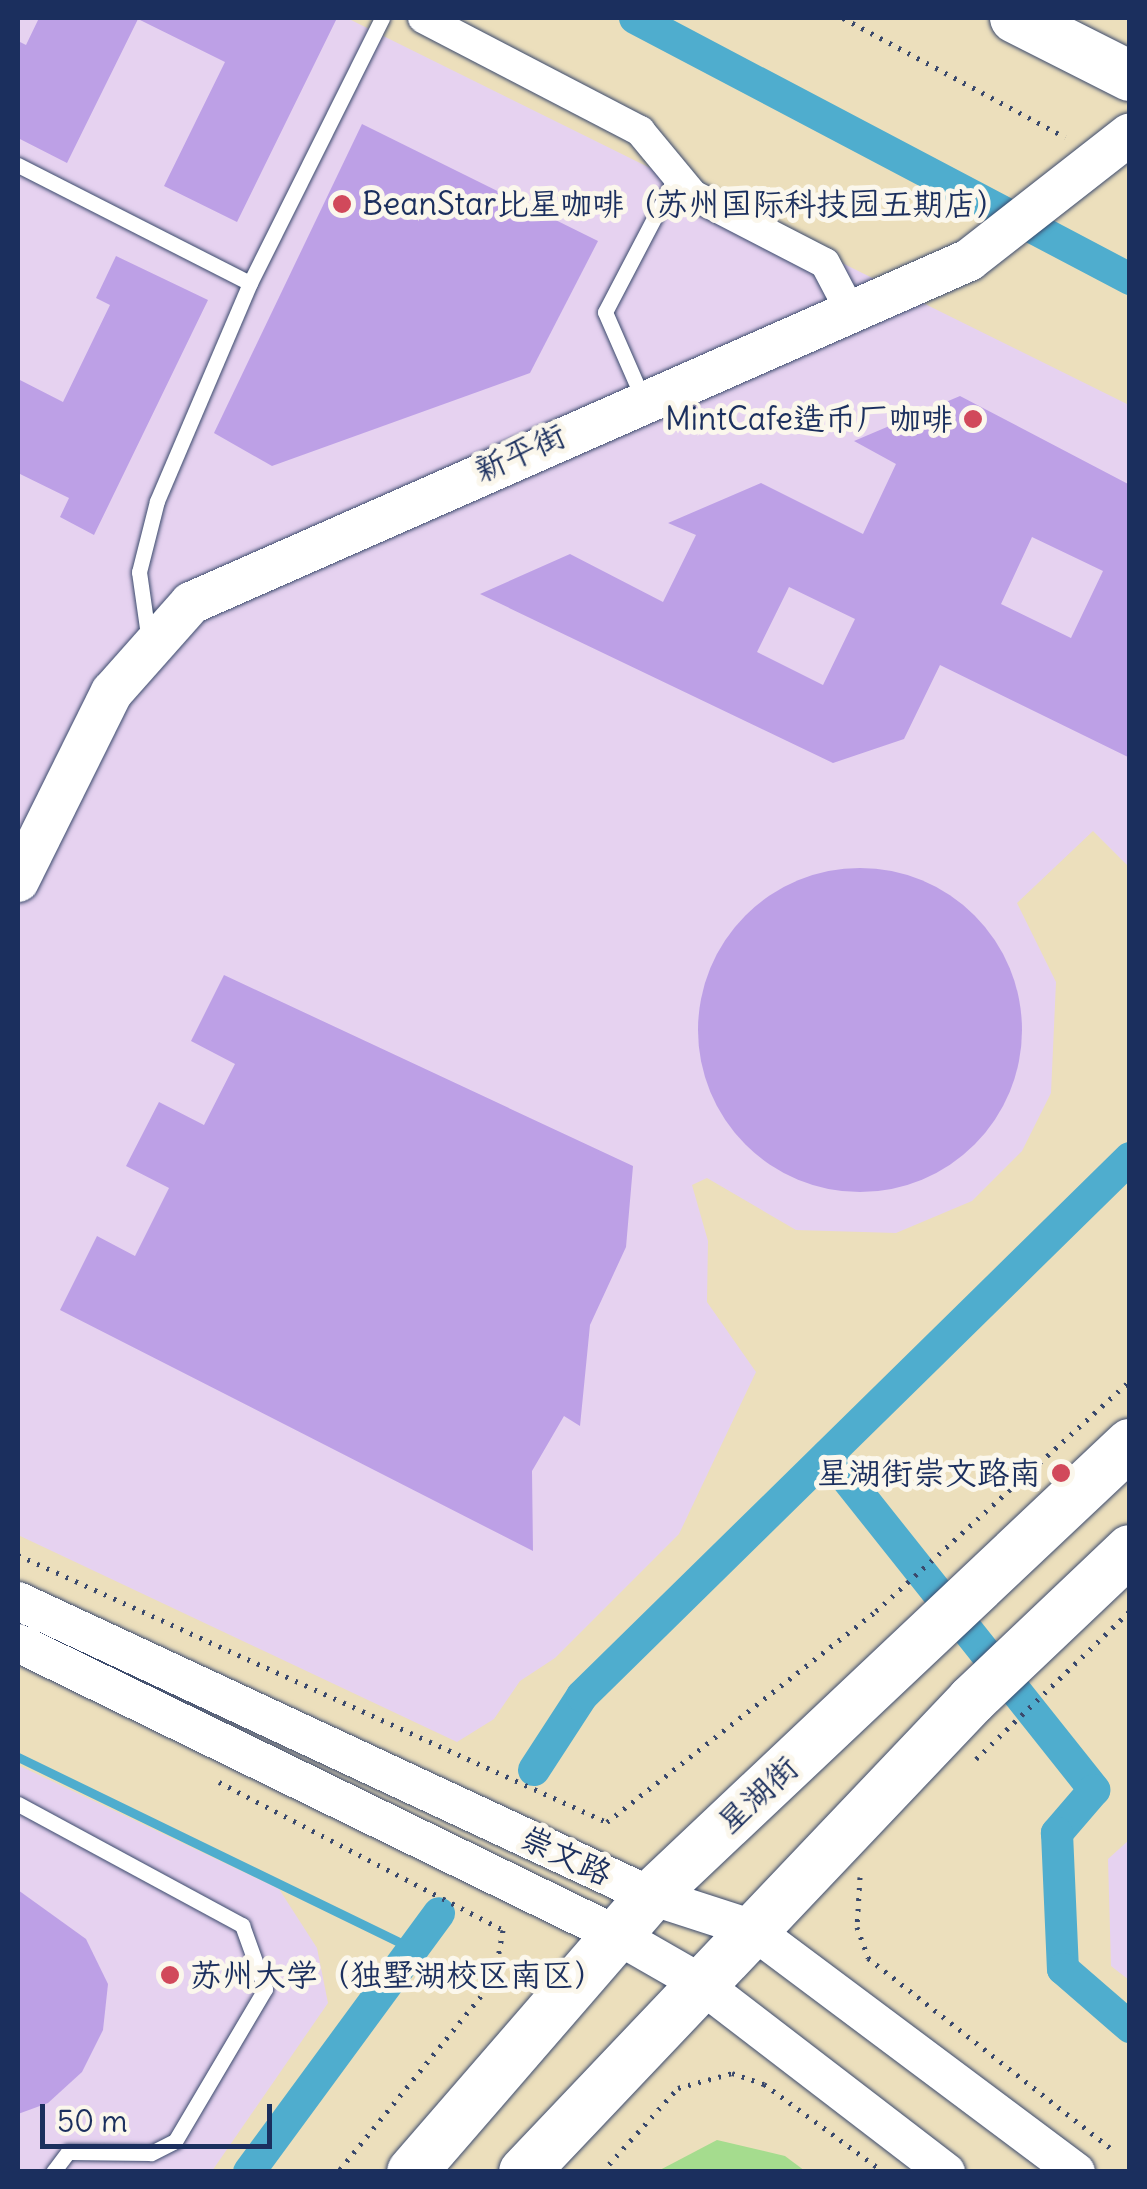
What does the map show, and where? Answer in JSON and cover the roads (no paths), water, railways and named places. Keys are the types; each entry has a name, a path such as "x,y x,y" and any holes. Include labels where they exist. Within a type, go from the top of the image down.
{"main road":[{"path":"1016,18 1130,76"},
{"name":"新平街","path":"18,882 112,692 149,642 220,587 643,398 854,316 969,260 1104,156"},
{"name":"星湖街","path":"412,2172 651,1896 1130,1444"},
{"path":"524,2172 697,1981 972,1700 1069,1638 1130,1550"}],"street":[{"path":"423,18 640,131 670,158 674,180 824,263 854,316"},
{"name":"崇文路","path":"18,1601 651,1896 750,1928 1076,2172"},
{"name":"崇文路","path":"18,1643 615,1934 697,1981 946,2172"}],"lane":[{"path":"149,642 142,548 250,283 382,18"},
{"path":"18,166 250,283"},
{"path":"643,398 605,312 674,180"},
{"path":"18,1804 242,1925 266,1989 174,2141 150,2152 68,2152 53,2172"}],"waterway":[{"path":"635,18 1130,279"},
{"path":"534,1770 582,1696 1130,1158"},
{"path":"828,1455 1094,1790 1057,1833 1063,1969 1130,2027"},
{"path":"18,1757 415,1950"},
{"path":"249,2172 439,1913"}],"place":[{"name":"BeanStar比星咖啡（苏州国际科技园五期店）","path":"342,204"},
{"name":"MintCafe造币厂咖啡","path":"973,419"},
{"name":"星湖街崇文路南","path":"1061,1473"},
{"name":"苏州大学（独墅湖校区南区）","path":"170,1975"}]}
